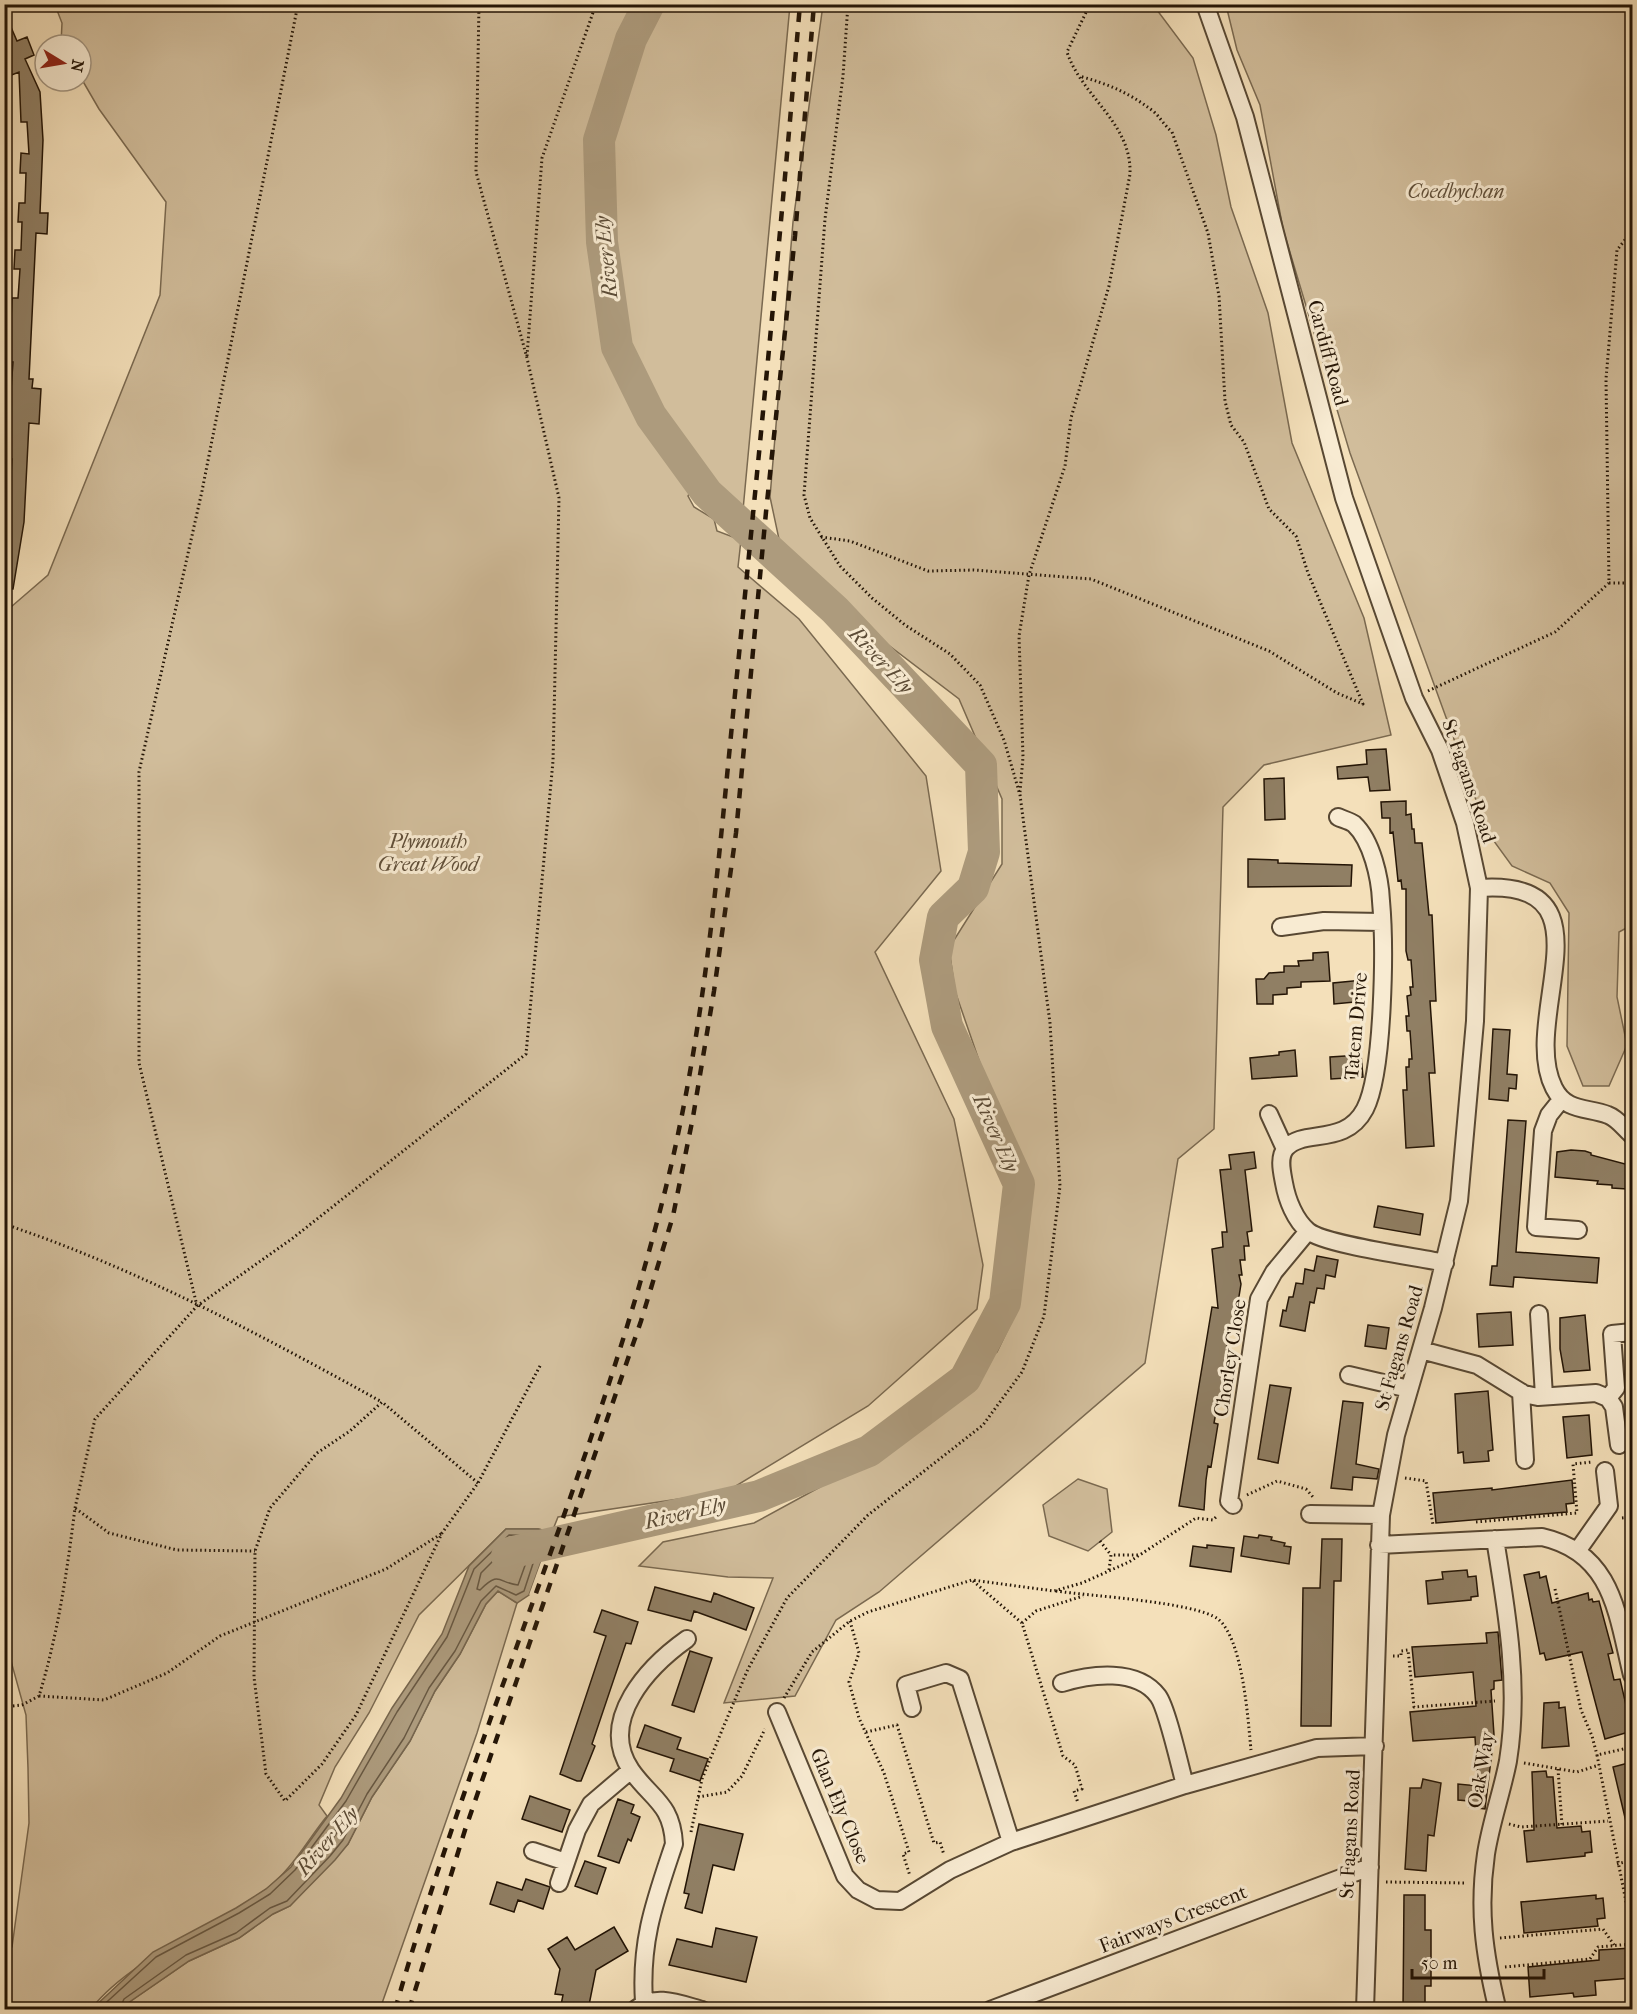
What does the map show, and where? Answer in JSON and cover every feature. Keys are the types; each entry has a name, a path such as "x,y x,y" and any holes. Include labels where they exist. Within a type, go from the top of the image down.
{"street":[{"name":"Cardiff Road","path":"1205,4 1245,117 1344,498 1417,703"},
{"name":"St Fagans Road","path":"1365,2010 1375,1746 1378,1545 1381,1515 1387,1475 1445,1263 1463,1168 1475,1009 1479,888 1465,823 1440,750 1417,703"},
{"name":"Tatem Drive","path":"1285,1149 1293,1143 1329,1137 1353,1124 1369,1100 1379,1017 1382,922 1380,889 1372,856 1354,824 1338,817"},
{"path":"1479,888 1503,886 1522,890 1541,899 1551,913 1555,932 1546,1061 1548,1075 1561,1100 1576,1109 1610,1115 1632,1135"},
{"path":"1281,927 1324,921 1382,922"},
{"path":"1561,1100 1549,1115 1543,1131 1536,1227 1578,1230"},
{"path":"1269,1114 1285,1149 1282,1160 1286,1192 1300,1222 1308,1231 1329,1240 1445,1263"},
{"name":"Chorley Close","path":"1231,1503 1259,1299 1274,1272 1308,1231"},
{"path":"1539,1314 1544,1396"},
{"path":"1608,1398 1616,1388 1612,1334 1632,1332"},
{"path":"1420,1350 1477,1365 1521,1392 1544,1396 1596,1393 1608,1398 1614,1407 1623,1438"},
{"path":"1349,1374 1409,1389"},
{"path":"1521,1392 1526,1460"},
{"path":"1578,1550 1608,1506 1601,1467"},
{"path":"1310,1514 1381,1515"},
{"path":"1378,1545 1542,1537 1578,1550 1595,1565 1608,1585 1632,1675"},
{"name":"Oak Way","path":"1495,1539 1509,1625 1512,1700 1508,1760 1483,1883 1483,1940 1497,2007"},
{"path":"687,1638 648,1673 624,1712 619,1731 623,1754 632,1770 662,1802 670,1816 674,1844 645,1936 640,2006 656,2000 702,2010"},
{"path":"912,1708 906,1685 946,1673 960,1679 1011,1842"},
{"path":"1062,1683 1085,1676 1102,1675 1121,1677 1148,1686 1159,1698 1185,1785"},
{"name":"Glan Ely Close","path":"777,1712 845,1876 858,1890 877,1900 900,1901 950,1870 1011,1842 1252,1764 1317,1748 1375,1746"},
{"path":"559,1882 591,1804 632,1770"},
{"path":"533,1851 566,1862"},
{"name":"Fairways Crescent","path":"990,2010 1370,1874"}],"path":[{"path":"197,1306 139,1064 139,772 202,491 298,4"},
{"path":"39,1696 51,1656 65,1587 75,1508 94,1419 197,1306 293,1238 526,1054 553,761 559,498 527,358 476,172 479,4"},
{"path":"527,358 542,158 596,4"},
{"path":"690,1834 702,1779 748,1669 787,1598 868,1515 983,1425 1022,1372 1044,1316 1060,1186 1050,1023 1020,795 1004,740 980,686 950,654 904,625 872,598 840,566 810,518 804,495 825,219 843,76 848,4"},
{"path":"1020,795 1023,757 1020,636 1029,575 1065,465 1071,418 1109,286 1130,174 1130,161 1123,136 1079,76 1067,52 1090,4"},
{"path":"821,537 850,541 928,571 974,570 1091,579 1269,651 1337,693 1363,704 1308,573 1296,536 1269,509 1244,442 1231,425 1225,401 1219,296 1208,234 1172,132 1159,121 1156,113 1118,87 1079,76"},
{"path":"1609,583 1606,379 1617,250 1632,231"},
{"path":"1417,703 1555,632 1609,583 1632,583"},
{"path":"4,1224 121,1269 305,1359 382,1402 478,1483"},
{"path":"382,1402 350,1431 317,1453 270,1508 255,1551 254,1677 266,1774 285,1801 322,1764 356,1715 442,1533 478,1483 541,1364"},
{"path":"1465,1522 1577,1513 1573,1464 1601,1467"},
{"path":"1387,1475 1426,1481 1431,1525 1443,1524"},
{"path":"1259,1492 1277,1481 1306,1489 1314,1496"},
{"path":"1054,1591 1109,1571 1139,1555 1196,1518 1213,1520 1231,1503"},
{"path":"75,1508 109,1533 177,1550 255,1551"},
{"path":"4,1707 22,1705 39,1696 104,1700 167,1673 220,1636 386,1569 442,1533"},
{"path":"1100,1541 1111,1555 1109,1571"},
{"path":"1111,1555 1139,1555"},
{"path":"699,1797 727,1792 742,1776 769,1719 777,1712 812,1652 850,1621 868,1612 972,1580 1194,1609 1218,1620 1228,1635 1244,1682 1252,1764"},
{"path":"972,1580 1022,1623 1063,1756 1075,1765 1082,1789 1074,1791 1083,1819"},
{"path":"1555,1589 1581,1710 1597,1755 1608,1821 1632,1932"},
{"path":"1022,1623 1036,1611 1085,1595"},
{"path":"850,1621 859,1653 849,1682 866,1732 884,1773 909,1852 903,1854 915,1892"},
{"path":"1376,1656 1401,1656 1401,1651 1408,1650 1414,1707 1512,1700"},
{"path":"866,1732 897,1725 934,1843 940,1842 950,1870"},
{"path":"1597,1755 1632,1747"},
{"path":"1508,1760 1577,1772 1599,1765"},
{"path":"1558,1769 1562,1824"},
{"path":"1494,1821 1521,1827 1608,1821"},
{"path":"1617,1863 1632,1860"},
{"path":"1370,1874 1483,1883"},
{"path":"1483,1940 1603,1929 1614,1946"},
{"path":"1488,1968 1590,1959 1598,1947 1632,1944"}],"green space":[{"name":"Plymouth Great Wood","path":"55,5 790,5 743,510 704,495 693,487 688,496 694,507 714,519 717,531 741,540 738,567 799,619 926,776 941,871 875,952 954,1119 983,1265 977,1309 868,1406 726,1492 558,1517 552,1532 538,1529 506,1529 419,1615 369,1713 335,1767 319,1805 327,1816 291,1865 274,1882 244,1904 149,1959 108,1991 91,2009 5,2009 5,1954 12,1947 29,1823 26,1715 4,1636 4,613 48,575 160,295 166,202 90,93 93,93 93,33 62,33 62,23"},
{"path":"823,5 1157,5 1157,10 1193,58 1216,135 1231,207 1268,313 1292,443 1364,618 1391,735 1264,765 1223,807 1214,1129 1178,1159 1145,1363 879,1592 836,1620 795,1696 724,1703 773,1578 728,1577 639,1566 663,1542 754,1523 820,1487 890,1443 941,1394 997,1352 1019,1306 1015,1246 1025,1207 1010,1150 955,991 949,948 1002,864 1002,799 959,699 871,632 852,622 780,544 770,497 793,222"},
{"name":"Coedbychan","path":"1226,5 1632,5 1632,925 1619,932 1617,997 1627,1045 1609,1086 1583,1086 1567,1046 1569,913 1550,883 1512,866 1488,833 1350,453 1283,229 1260,105 1237,50"},
{"path":"1078,1479 1107,1489 1112,1532 1088,1551 1049,1536 1043,1505"},
{"path":"498,1591 517,1603 477,1733 380,2009 123,2010 128,2003 189,1961 239,1938 273,1914 290,1906 348,1844 372,1797 410,1741 435,1691 460,1654 486,1604"}],"water":[{"path":"506,1529 538,1529 552,1532 529,1595 517,1603 498,1591 486,1604 460,1654 435,1691 410,1741 372,1797 348,1844 335,1860 290,1906 273,1914 239,1938 189,1961 128,2003 123,2009 91,2010 153,1952 236,1908 266,1889 291,1867 341,1798 392,1708 442,1634 469,1566"}],"pier":[{"path":"553,1529 555,1533 533,1593 529,1595"}],"building":[{"path":"4,11 17,41 27,37 33,52 33,55 25,59 33,77 33,93 40,93 43,140 40,213 48,213 47,234 36,233 29,379 33,379 32,388 41,389 39,424 29,423 24,522 13,589 4,588 4,501 5,491 10,491 12,459 6,458 13,362 9,362 12,298 18,298 20,269 14,269 15,250 21,250 22,222 18,222 19,203 25,203 26,173 20,173 21,153 29,154 27,122 21,122 19,72 9,76 4,64"},
{"path":"1386,749 1390,790 1370,791 1368,777 1338,779 1337,767 1367,764 1366,750"},
{"path":"1284,778 1285,819 1265,820 1264,779"},
{"path":"1406,801 1406,815 1411,814 1415,843 1422,843 1429,915 1432,915 1436,1001 1430,1001 1435,1073 1429,1073 1434,1146 1406,1148 1403,1090 1407,1090 1406,1067 1409,1067 1409,1059 1412,1059 1410,1031 1407,1031 1406,1016 1409,1016 1407,996 1411,995 1410,987 1413,987 1411,960 1408,960 1406,951 1406,889 1402,889 1401,880 1398,881 1393,832 1390,833 1390,818 1382,818 1381,802"},
{"path":"1248,859 1278,860 1278,863 1352,865 1351,886 1248,887"},
{"path":"1328,952 1330,981 1301,982 1301,987 1287,988 1287,994 1273,995 1273,1004 1257,1004 1256,979 1264,979 1269,973 1284,972 1284,966 1299,966 1298,961 1313,960 1313,953"},
{"path":"1363,980 1365,1001 1334,1004 1333,983"},
{"path":"1493,1029 1510,1030 1507,1074 1517,1075 1516,1089 1509,1088 1508,1101 1489,1099"},
{"path":"1295,1050 1297,1076 1252,1079 1250,1058 1279,1055 1279,1052"},
{"path":"1361,1055 1363,1077 1331,1079 1330,1057"},
{"path":"1508,1120 1526,1121 1516,1252 1599,1258 1597,1283 1514,1277 1513,1287 1490,1285 1492,1266 1497,1266"},
{"path":"1585,1151 1591,1155 1629,1165 1627,1189 1597,1184 1598,1181 1555,1177 1557,1152"},
{"path":"1254,1152 1256,1168 1245,1170 1252,1231 1247,1232 1249,1246 1244,1246 1245,1260 1240,1260 1241,1284 1234,1327 1230,1326 1226,1353 1229,1353 1222,1396 1219,1396 1214,1423 1218,1424 1211,1467 1208,1466 1204,1510 1179,1506 1212,1307 1218,1308 1212,1249 1223,1247 1222,1232 1227,1232 1220,1170 1231,1169 1229,1155"},
{"path":"1378,1206 1423,1214 1420,1235 1374,1227"},
{"path":"1317,1256 1338,1260 1335,1277 1326,1275 1324,1289 1317,1288 1314,1303 1310,1302 1305,1331 1280,1326 1283,1310 1286,1311 1289,1297 1293,1297 1296,1283 1303,1284 1305,1269 1314,1271"},
{"path":"1511,1312 1513,1345 1479,1347 1477,1314"},
{"path":"1585,1315 1590,1370 1564,1372 1560,1349 1560,1318"},
{"path":"1368,1325 1389,1328 1386,1349 1365,1346"},
{"path":"1270,1385 1291,1388 1278,1463 1258,1459"},
{"path":"1488,1391 1493,1450 1488,1451 1489,1461 1464,1463 1463,1452 1458,1453 1455,1394"},
{"path":"1343,1401 1363,1403 1356,1464 1379,1469 1377,1479 1353,1477 1352,1490 1331,1488"},
{"path":"1589,1415 1592,1455 1567,1458 1563,1417"},
{"path":"1572,1480 1574,1503 1566,1504 1567,1512 1436,1523 1433,1493 1492,1488 1492,1490"},
{"path":"1259,1535 1272,1537 1271,1540 1291,1547 1289,1564 1241,1556 1244,1536 1258,1538"},
{"path":"1322,1539 1342,1539 1341,1581 1334,1581 1331,1726 1301,1726 1303,1588 1320,1588"},
{"path":"1207,1545 1234,1548 1231,1572 1190,1566 1193,1546 1207,1548"},
{"path":"1467,1570 1468,1577 1476,1576 1478,1596 1471,1597 1471,1600 1428,1604 1426,1581 1443,1579 1442,1572"},
{"path":"1539,1572 1540,1578 1546,1576 1552,1603 1588,1593 1589,1600 1599,1601 1613,1653 1608,1654 1614,1680 1620,1679 1632,1731 1605,1739 1582,1652 1546,1660 1544,1653 1540,1654 1524,1575"},
{"path":"655,1587 711,1602 714,1593 754,1608 746,1630 694,1611 691,1621 648,1610"},
{"path":"602,1610 638,1622 631,1644 626,1643 592,1744 595,1746 581,1781 577,1781 560,1774 606,1636 594,1632"},
{"path":"1498,1632 1502,1680 1494,1681 1494,1689 1491,1690 1494,1735 1485,1809 1469,1807 1469,1801 1458,1800 1458,1784 1478,1786 1475,1737 1413,1741 1410,1712 1476,1706 1473,1672 1415,1677 1412,1647 1487,1643 1486,1633"},
{"path":"690,1651 712,1658 694,1712 672,1705"},
{"path":"1559,1702 1559,1708 1565,1707 1569,1746 1542,1748 1544,1703"},
{"path":"645,1725 681,1738 677,1749 708,1759 700,1781 670,1771 674,1759 637,1747"},
{"path":"1632,1762 1632,1825 1627,1826 1613,1767"},
{"path":"1546,1771 1547,1777 1553,1777 1557,1828 1581,1826 1582,1832 1590,1831 1592,1852 1585,1853 1585,1856 1527,1862 1524,1831 1534,1830 1532,1772"},
{"path":"1423,1779 1441,1783 1434,1836 1428,1835 1426,1871 1405,1869 1410,1788 1421,1788"},
{"path":"530,1796 570,1810 562,1832 522,1819"},
{"path":"618,1799 634,1805 631,1813 640,1817 619,1863 598,1856"},
{"path":"699,1824 743,1834 734,1870 713,1865 702,1913 685,1908 689,1894 684,1893"},
{"path":"585,1861 606,1868 597,1894 575,1886"},
{"path":"526,1879 550,1887 543,1909 518,1900 514,1912 490,1904 497,1882 522,1890"},
{"path":"1404,1895 1425,1895 1425,1930 1431,1930 1431,1986 1425,1986 1425,2010 1403,2010"},
{"path":"1596,1895 1596,1899 1603,1898 1605,1918 1597,1919 1598,1926 1524,1933 1521,1902"},
{"path":"614,1927 628,1951 596,1970 588,2010 560,2010 563,1995 555,1994 560,1969 548,1949 567,1937 575,1950"},
{"path":"716,1928 757,1937 746,1982 669,1965 677,1939 712,1947"},
{"path":"1632,1948 1632,1978 1595,1981 1596,1995 1574,1997 1573,1993 1530,1997 1528,1967 1599,1960 1599,1950"}],"waterway":[{"name":"River Ely","path":"507,1556 509,1553 759,1496 869,1451 965,1379 1005,1303 1019,1184 947,1026 935,960 943,917 973,888 984,852 981,765 835,610 707,493 651,416 617,347 602,242 599,140 631,39 649,4"}],"railway":[{"path":"395,2010 460,1805 569,1502 636,1298 664,1195 691,1069 717,876 770,344 800,4"},
{"path":"409,2010 465,1830 641,1321 673,1216 693,1117 714,991 736,833 795,236 814,4"}]}
